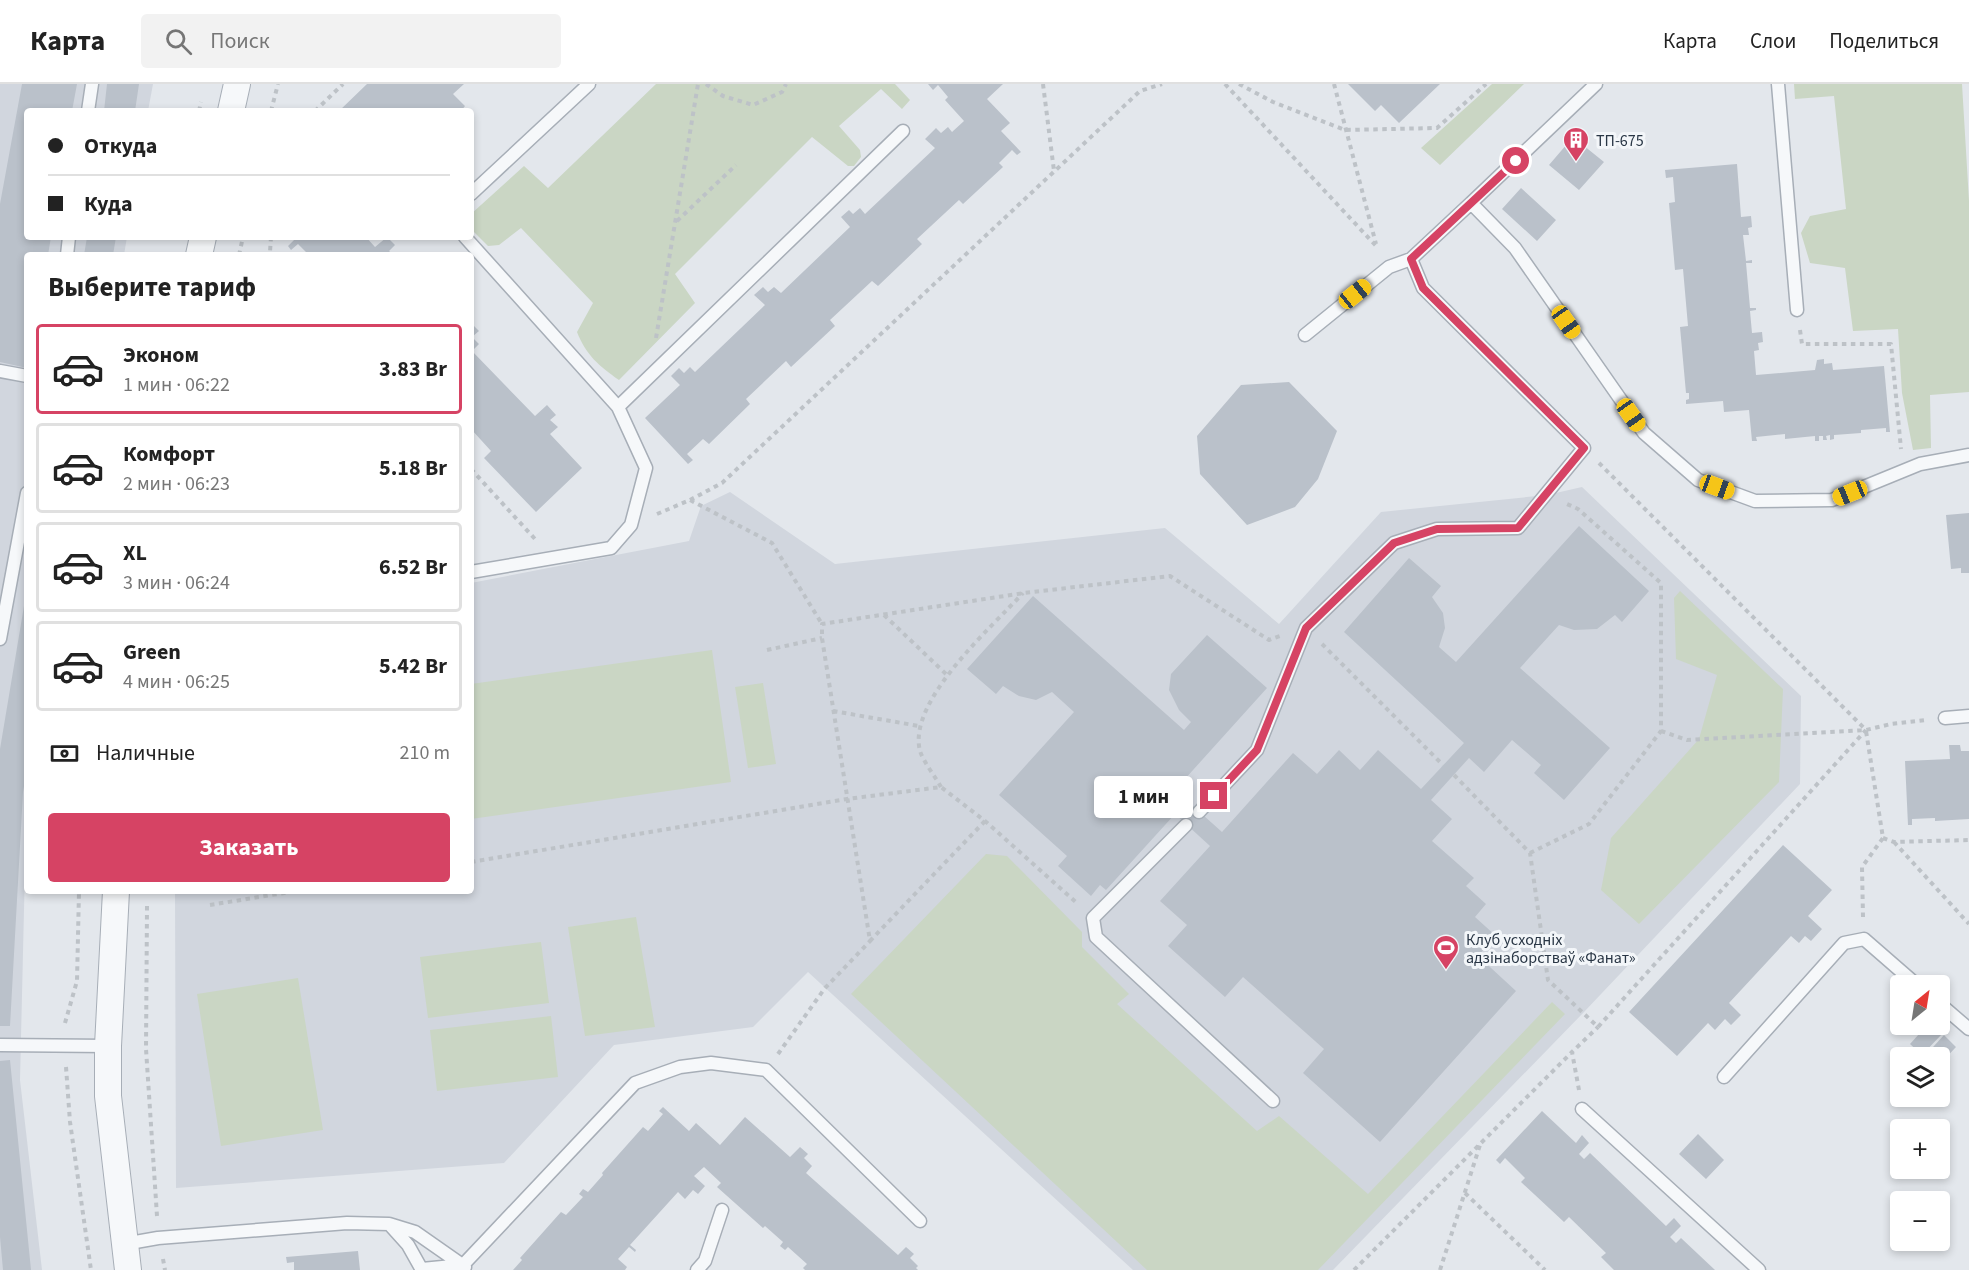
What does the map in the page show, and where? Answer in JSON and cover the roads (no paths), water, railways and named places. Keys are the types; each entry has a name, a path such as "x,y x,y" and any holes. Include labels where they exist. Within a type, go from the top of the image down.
{"street":[{"path":"232,108 237,84"},
{"path":"116,894 108,1046 108,1096 128,1270"}],"lane":[{"path":"89,108 93,84"},
{"path":"474,191 589,84"},
{"path":"1305,335 1389,267 1411,259 1596,84"},
{"path":"1778,84 1797,310"},
{"path":"618,407 903,131"},
{"path":"1471,203 1515,248 1644,434 1698,480 1755,501 1832,500 1920,464 1969,455"},
{"path":"468,240 618,407 646,468 632,525 611,548 474,571"},
{"path":"1199,812 1257,750 1306,628 1394,543 1437,529 1518,528 1584,448 1423,288 1411,259"},
{"path":"0,371 24,375"},
{"path":"0,639 24,509"},
{"path":"1945,718 1969,716"},
{"path":"1186,825 1094,918 1096,937 1273,1101"},
{"path":"1724,1077 1844,943 1864,939 1905,975"},
{"path":"1950,1013 1969,1029"},
{"path":"0,1045 108,1046"},
{"path":"389,1224 408,1245 422,1269 465,1267 635,1083 680,1067 711,1063 766,1070 920,1221"},
{"path":"1582,1109 1759,1270"},
{"path":"697,1270 705,1261 722,1210"},
{"path":"124,1244 158,1238 347,1223 389,1224 415,1232 465,1267"}],"place":[{"name":"ТП-675","path":"1576,163"},
{"name":"Клуб усходніх адзінаборстваў «Фанат»","path":"1446,971"}]}
